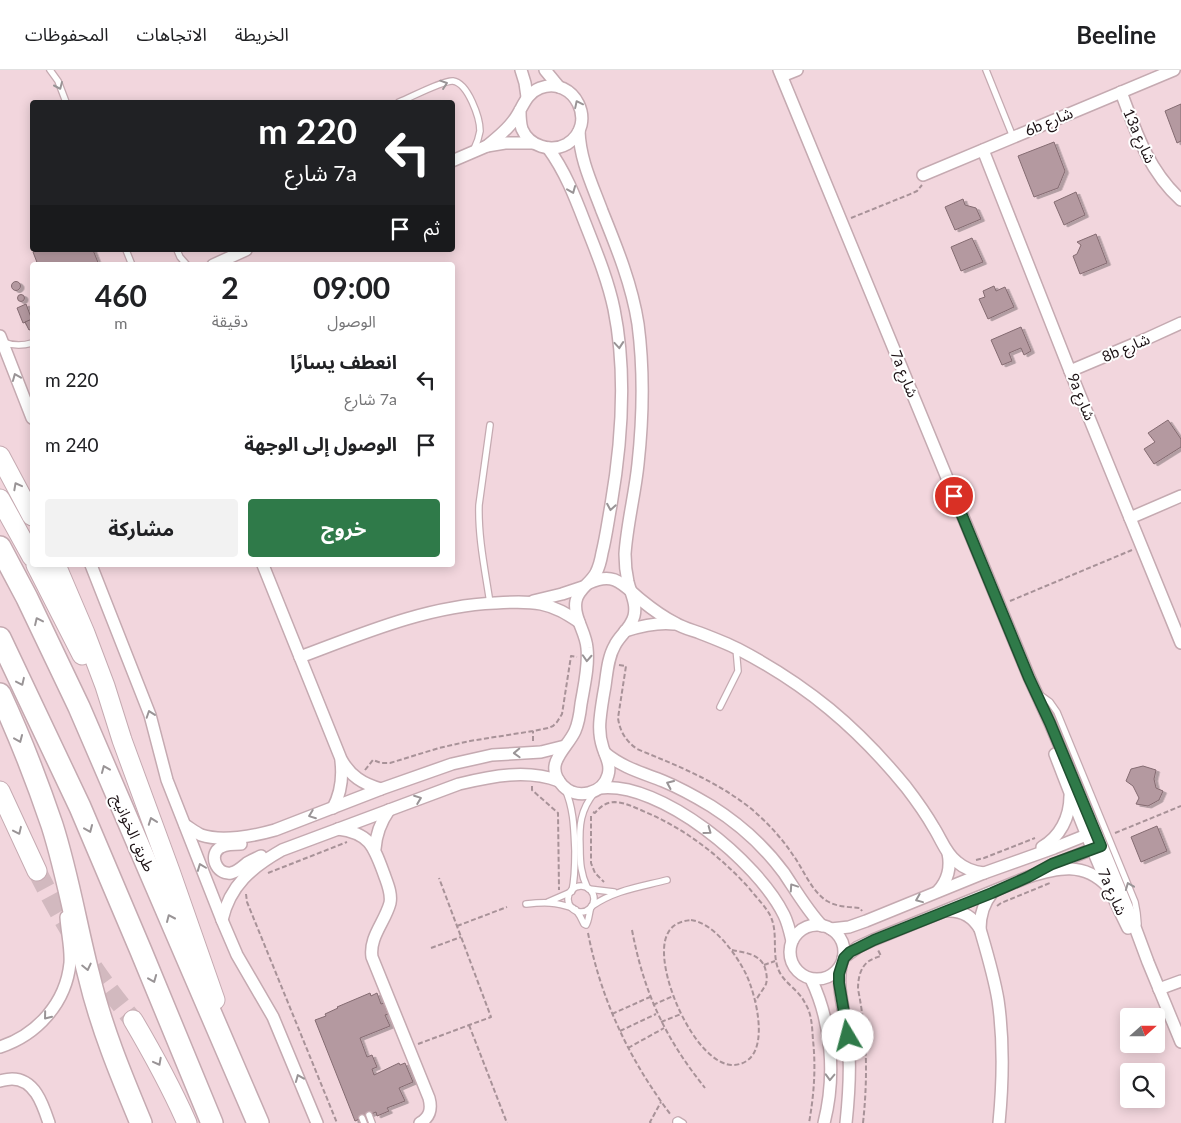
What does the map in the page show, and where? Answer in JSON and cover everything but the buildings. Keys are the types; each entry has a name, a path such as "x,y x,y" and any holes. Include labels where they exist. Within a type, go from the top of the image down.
{"highway":[{"name":"طريق الخوانيج","path":"0,547 27,598 79,707 258,1123"},
{"path":"0,638 80,808 212,1123"},
{"path":"0,694 37,783 52,825 99,1013 140,1123"}],"main road":[{"path":"0,456 30,512"},
{"path":"0,499 30,554"},
{"path":"37,567 122,740"},
{"path":"57,567 105,686 122,740 190,927 234,1066"},
{"path":"0,791 37,871"},
{"path":"133,1020 171,1087 187,1123"}],"street":[{"path":"521,70 527,97"},
{"path":"545,70 559,87"},
{"path":"780,73 797,70"},
{"name":"6b شارع","path":"923,175 1174,70"},
{"name":"7a شارع","path":"780,73 1029,678 1047,733 1069,790 1091,833 1101,843 1181,1042"},
{"path":"487,146 512,123 527,97 542,87 559,87 568,91 579,104 582,122 579,131 567,144 558,148 548,148 533,143 526,136 522,128 520,110"},
{"name":"13a شارع","path":"1120,92 1152,166 1181,200"},
{"path":"579,131 585,167 628,279 634,302 639,332 641,371 638,464 625,558 626,574 635,608 631,624 614,646 609,663 599,724 609,767 605,782 599,789"},
{"path":"455,160 487,146 505,143 533,143"},
{"path":"548,148 561,166 566,177 600,264 613,306 620,349 621,407 615,481 602,553 596,573 578,595 575,604 576,613 586,640 588,660 578,725 575,733 560,752 555,766 556,774 562,784"},
{"name":"9a شارع","path":"984,150 1070,371 1181,644"},
{"path":"220,262 242,252"},
{"name":"8b شارع","path":"1070,371 1146,340 1181,323"},
{"path":"1,339 30,413"},
{"path":"1130,518 1181,496"},
{"path":"92,567 150,715 168,780 222,920 237,955 273,1017 317,1123"},
{"path":"264,567 345,767 358,780 381,789"},
{"path":"300,658 397,621 443,609 490,603 529,602 551,597 586,585 597,579 607,578 624,584 648,606 678,625"},
{"path":"529,602 561,610 579,622"},
{"path":"625,632 641,626 656,624 678,625 736,648 801,686 859,734 884,761 908,790 930,821 948,853 958,864 964,868 984,873"},
{"name":"7a شارع","path":"1029,678 1047,715 1091,833"},
{"path":"184,824 200,834 219,838 247,836 274,830 446,766 472,759 512,753 549,751 565,746"},
{"path":"605,753 613,760 627,767 684,791 712,807 738,826 783,872 805,906 837,934 842,941 844,950 839,983 850,1059 846,1123"},
{"path":"333,808 341,787 341,759"},
{"path":"274,830 257,840 222,847 215,856 217,868 222,872 234,872 264,855 459,784 495,776 532,775 546,777 562,784 577,794 618,787 652,799 684,815 728,847 748,866 785,916 792,941"},
{"path":"1024,858 1046,845 1059,832 1068,816 1070,807 1069,790"},
{"path":"375,849 377,831 388,810"},
{"path":"338,829 361,836 375,849 390,891 391,897 388,908 373,942 371,952 431,1104 428,1116 420,1123"},
{"path":"1091,833 849,927 813,925 805,928 792,941 790,948 792,964 803,976 818,980 825,978 837,970 842,961 858,947 992,893 1101,843"},
{"name":"7a شارع","path":"1101,843 1111,892 1132,936 1148,962"},
{"path":"222,920 226,904 240,882 260,864 282,850"},
{"path":"937,892 946,881 948,874 950,860 948,853"},
{"path":"0,1047 22,1038 40,1024 55,1007 65,986 70,964 64,868"},
{"path":"1028,877 1054,869 1073,869 1099,879 1111,892"},
{"path":"980,929 982,910 992,893"},
{"path":"945,911 966,914 972,918 980,929 992,968 1002,1034 1003,1068 999,1123"},
{"path":"811,979 821,1002 829,1040 829,1100 824,1123"},
{"path":"1160,992 1181,980"},
{"path":"1160,992 1181,988"},
{"path":"0,1081 14,1079 26,1082 36,1092 49,1123"}],"lane":[{"path":"50,70 58,81 65,100"},
{"path":"986,70 1014,137"},
{"path":"404,100 448,82 452,81 461,84 466,91 479,123 479,138 473,152"},
{"path":"178,252 184,262"},
{"path":"180,257 180,262"},
{"path":"1,339 8,344 20,346 30,344"},
{"path":"490,425 479,505 480,535 490,603"},
{"path":"720,707 738,671 736,648"},
{"path":"1036,692 1055,708 1101,843"},
{"path":"562,784 572,808 581,870 588,888 594,895 586,925"},
{"path":"586,925 569,901 575,878 582,815 588,802 599,789"},
{"path":"526,904 547,902 582,911 613,892 667,880"},
{"path":"547,902 579,886 613,892"},
{"path":"365,1119 372,1123"},
{"path":"676,1122 683,1123"}],"path":[{"path":"841,222 917,191 923,184 923,175"},
{"path":"999,605 1142,547"},
{"path":"358,780 373,760 381,763 390,763 438,748 553,726 560,718 563,709 571,656 588,660"},
{"path":"609,663 626,666 618,718 622,733 631,745 700,776 735,796 780,838 819,895 825,900 838,905 860,908 866,921"},
{"path":"532,753 533,731"},
{"path":"532,775 532,790 558,813 559,897"},
{"path":"613,892 596,873 591,863 591,811 595,813 608,803 620,802 654,815 679,828 708,848 755,895 772,920 775,934 775,961 782,977 802,997 811,1017 815,1057 808,1123"},
{"path":"1101,843 1181,806"},
{"path":"558,813 572,808"},
{"path":"266,873 361,836"},
{"path":"971,858 975,860 984,858 1039,836"},
{"path":"408,1048 491,1017 439,878"},
{"path":"994,910 1001,903 1052,882"},
{"path":"246,893 247,902 337,1123"},
{"path":"457,926 507,907"},
{"path":"691,920 702,923 721,938 731,950 751,986 759,1022 758,1044 753,1055 748,1060 737,1065 725,1064 720,1061 694,1037 673,996 666,974 664,952 666,935 679,922 691,920"},
{"path":"586,925 597,972 612,1014 643,1075 676,1122"},
{"path":"632,930 640,968 657,1014 683,1059 705,1088"},
{"path":"431,948 461,937"},
{"path":"863,1123 866,1099 867,1055 858,982 864,966 869,961 881,956 874,940"},
{"path":"731,950 754,955 764,965 767,974 766,984 755,1002"},
{"path":"764,965 775,961"},
{"path":"653,1005 673,996"},
{"path":"612,1014 650,997"},
{"path":"620,1031 657,1014"},
{"path":"661,1022 682,1014"},
{"path":"469,1025 507,1123"},
{"path":"628,1048 664,1028"},
{"path":"651,1123 661,1102"}],"tunnel":[{"path":"37,871 80,948 133,1020"}],"route":[{"path":"848,1036 839,974 844,958 850,952 865,943 992,893 1052,864 1101,846 954,496"}]}
